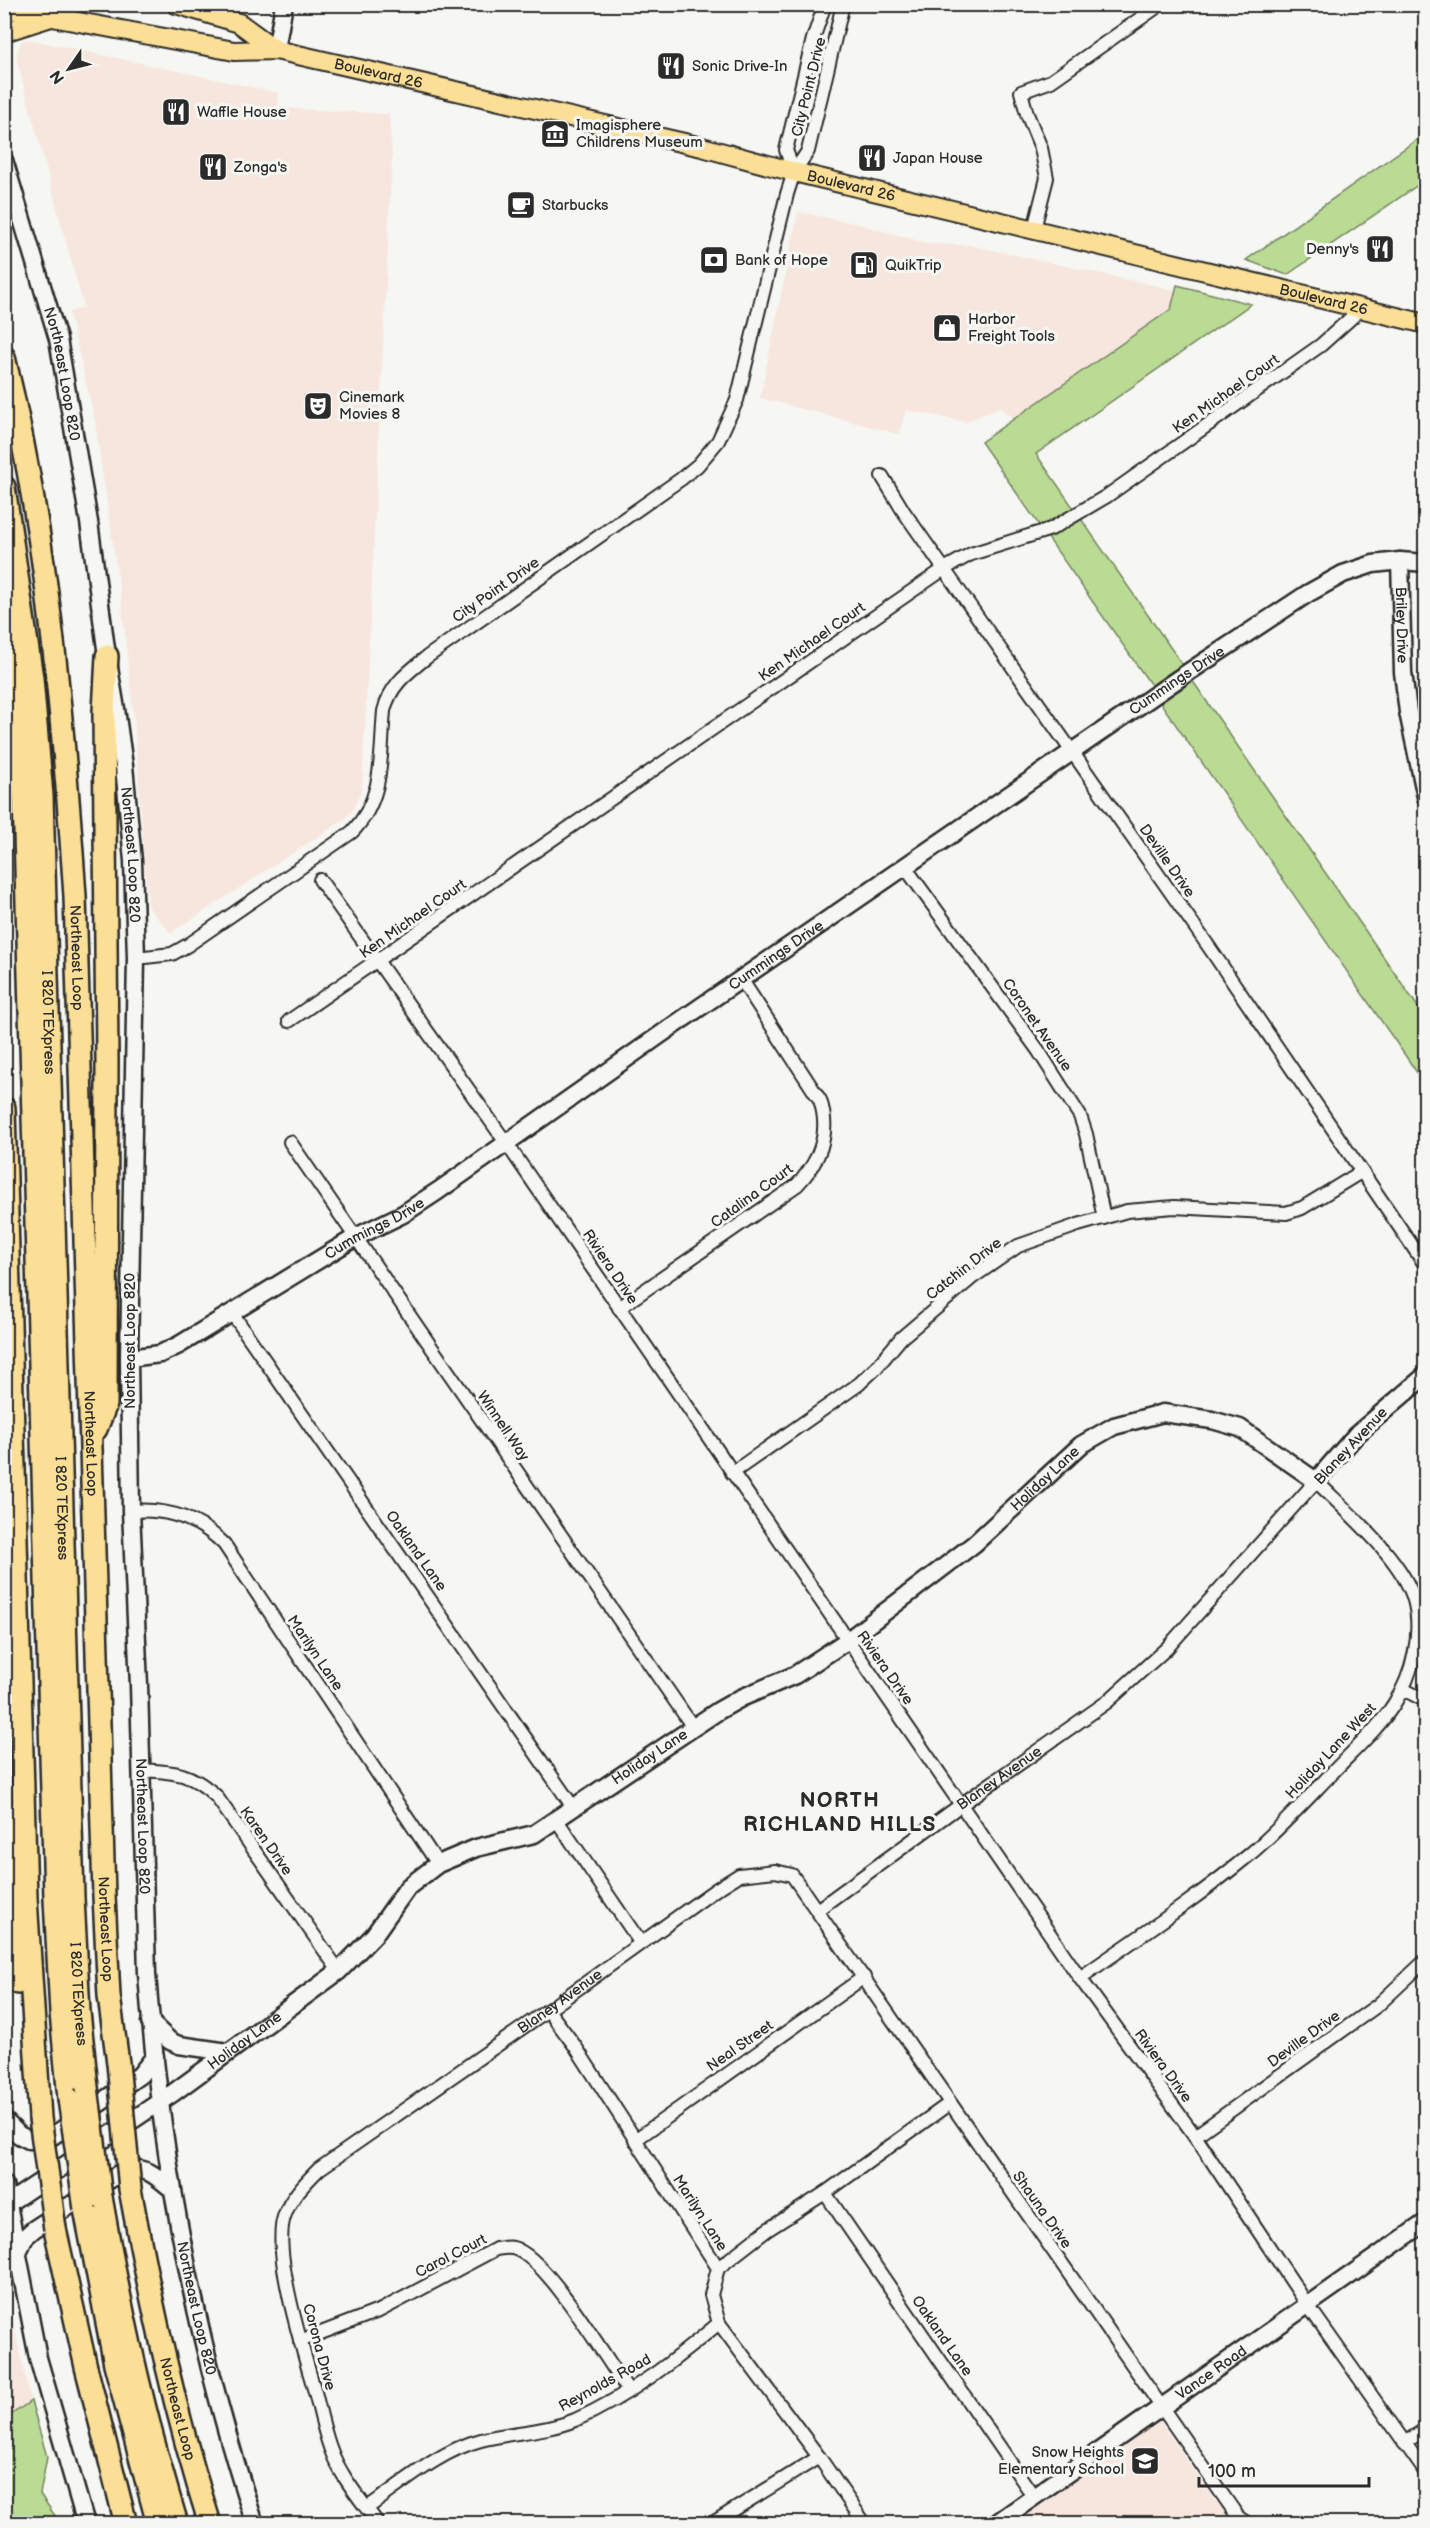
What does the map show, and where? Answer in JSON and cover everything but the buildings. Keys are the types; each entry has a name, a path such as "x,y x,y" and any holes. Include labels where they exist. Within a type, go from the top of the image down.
{"highway":[{"name":"Northeast Loop","path":"4,357 29,477 40,550 69,812 75,896 104,1896 109,1996 130,2189 156,2329 178,2416 210,2523"},
{"name":"I 820 TEXpress","path":"4,487 32,678 42,796 73,1898 79,2012 78,2093"},
{"name":"I 820 TEXpress","path":"4,604 20,738 24,797 55,1899 62,2013 78,2093 115,2364 158,2523"},
{"path":"92,1438 106,1404 107,1025 104,712 106,656"},
{"path":"4,1108 26,1898 40,2118 55,2229 91,2389 126,2523"},
{"path":"4,1810 9,1899 32,2105 40,2118"},
{"name":"I 820 TEXpress","path":"93,2203 157,2457 177,2523"},
{"path":"178,2416 201,2445 224,2523"}],"main road":[{"name":"Boulevard 26","path":"176,4 239,23 276,50"},
{"name":"Boulevard 26","path":"4,8 234,51 276,50 696,146 794,172 1425,324"},
{"path":"4,32 52,17"}],"street":[{"path":"276,50 284,4"},
{"name":"City Point Drive","path":"794,172 786,150 813,39 825,4"},
{"name":"City Point Drive","path":"136,958 172,954 180,950 351,831 362,821 374,799 378,786 384,711 391,689 397,682 427,657 681,479 706,456 718,441 737,400 794,172 807,154 814,130 843,4"},
{"path":"1034,229 1047,178 1041,148 1027,114 1022,92 1051,81 1161,4"},
{"name":"Northeast Loop 820","path":"4,160 58,339 89,522 106,656 124,766 133,861 136,958 129,1358 131,1511 150,2022 173,2190 201,2340 230,2446 255,2523"},
{"name":"Ken Michael Court","path":"289,1021 944,569 971,554 1051,529 1107,496 1321,345 1361,309"},
{"name":"Deville Drive","path":"882,476 1425,1266"},
{"name":"Cummings Drive","path":"129,1358 160,1354 356,1237 403,1214 1072,751 1307,594 1343,574 1373,564 1400,561 1425,563"},
{"name":"Briley Drive","path":"1400,561 1403,672 1408,712 1425,796"},
{"name":"Coronet Avenue","path":"905,867 1038,1050 1080,1116 1104,1218"},
{"name":"Riviera Drive","path":"320,880 507,1144 1080,1978 1195,2136 1307,2304 1425,2473"},
{"name":"Catalina Court","path":"619,1308 796,1185 816,1162 824,1141 826,1125 820,1100 741,979"},
{"name":"Winnell Way","path":"290,1142 693,1727"},
{"name":"Catchin Drive","path":"732,1473 859,1384 901,1338 973,1277 1018,1246 1127,1210 1174,1207 1286,1213 1302,1208 1361,1172"},
{"name":"Oakland Lane","path":"232,1313 573,1808"},
{"name":"Blaney Avenue","path":"314,2174 548,2010 640,1942 739,1875 775,1870 792,1875 817,1910 962,1804 1087,1718 1158,1656 1257,1549 1356,1435 1425,1375"},
{"name":"Holiday Lane","path":"6,2205 161,2101 339,1971 381,1926 408,1887 438,1864 476,1848 534,1834 693,1727 741,1698 795,1675 848,1640 974,1544 1081,1445 1114,1426 1163,1413 1212,1420 1240,1428 1316,1482"},
{"name":"Holiday Lane West","path":"1080,1978 1218,1880 1279,1828 1377,1727 1403,1689 1411,1669 1417,1630 1416,1611 1407,1583 1382,1547 1316,1482"},
{"name":"Marilyn Lane","path":"131,1511 153,1509 202,1525 224,1544 438,1864"},
{"path":"1403,1689 1425,1701"},
{"name":"Karen Drive","path":"141,1770 183,1773 202,1783 216,1796 339,1971"},
{"path":"556,1819 640,1942"},
{"name":"Shauna Drive","path":"817,1910 1161,2408 1238,2517 1248,2523"},
{"name":"Deville Drive","path":"1195,2136 1378,2005 1425,1960"},
{"name":"Neal Street","path":"635,2140 864,1977"},
{"name":"Marilyn Lane","path":"548,2010 575,2046 718,2268 711,2295 719,2323 865,2523"},
{"path":"150,2022 170,2041 179,2045 228,2052"},
{"path":"4,2120 28,2140 47,2140 140,2075 155,2056"},
{"path":"718,2268 767,2230 825,2193 950,2103"},
{"path":"11,2251 34,2229 126,2169 138,2167 148,2170 173,2190"},
{"name":"Corona Drive","path":"314,2174 289,2205 283,2218 281,2232 283,2261 300,2341 331,2452 378,2523"},
{"path":"4,2184 11,2251 48,2396 86,2523"},
{"name":"Oakland Lane","path":"825,2193 1034,2497"},
{"name":"Vance Road","path":"995,2523 1425,2222"},
{"name":"Carol Court","path":"300,2341 381,2310 496,2249 516,2248 534,2259 550,2277 628,2390"},
{"name":"Reynolds Road","path":"367,2508 449,2452 479,2440 576,2419 628,2390 678,2357 719,2323"},
{"path":"1404,2444 1425,2429"},
{"path":"711,2523 819,2457"}],"shaded area":[{"path":"28,39 279,93 278,108 389,114 392,158 362,788 353,810 343,820 171,933 148,907 134,719 121,598 94,416 69,312 84,308 16,57 21,41"},
{"path":"798,212 859,224 929,244 969,245 1176,290 1171,309 1014,419 999,407 966,422 906,410 899,434 760,398"},
{"path":"4,2284 31,2401 5,2420 4,2420"},
{"name":"Snow Heights Elementary School","path":"1160,2421 1215,2501 1239,2523 1011,2524"}],"green space":[{"path":"1425,134 1425,180 1287,275 1246,260"},
{"path":"1177,285 1251,304 1036,454 1184,667 1153,688 981,442 1171,309"},
{"path":"1192,680 1425,1017 1425,1084 1160,702"},
{"path":"31,2401 47,2457 40,2494 60,2523 5,2523 5,2419"}],"place":[{"name":"Sonic Drive-In","path":"671,66"},
{"name":"Waffle House","path":"176,112"},
{"name":"Imagisphere Childrens Museum","path":"555,134"},
{"name":"Japan House","path":"872,158"},
{"name":"Zonga's","path":"213,167"},
{"name":"Starbucks","path":"521,205"},
{"name":"Denny's","path":"1380,249"},
{"name":"Bank of Hope","path":"714,260"},
{"name":"QuikTrip","path":"864,265"},
{"name":"Harbor Freight Tools","path":"947,328"},
{"name":"Cinemark Movies 8","path":"318,406"},
{"name":"Snow Heights Elementary School","path":"1145,2461"}],"district":[{"name":"NORTH RICHLAND HILLS","path":"840,1812"}]}
